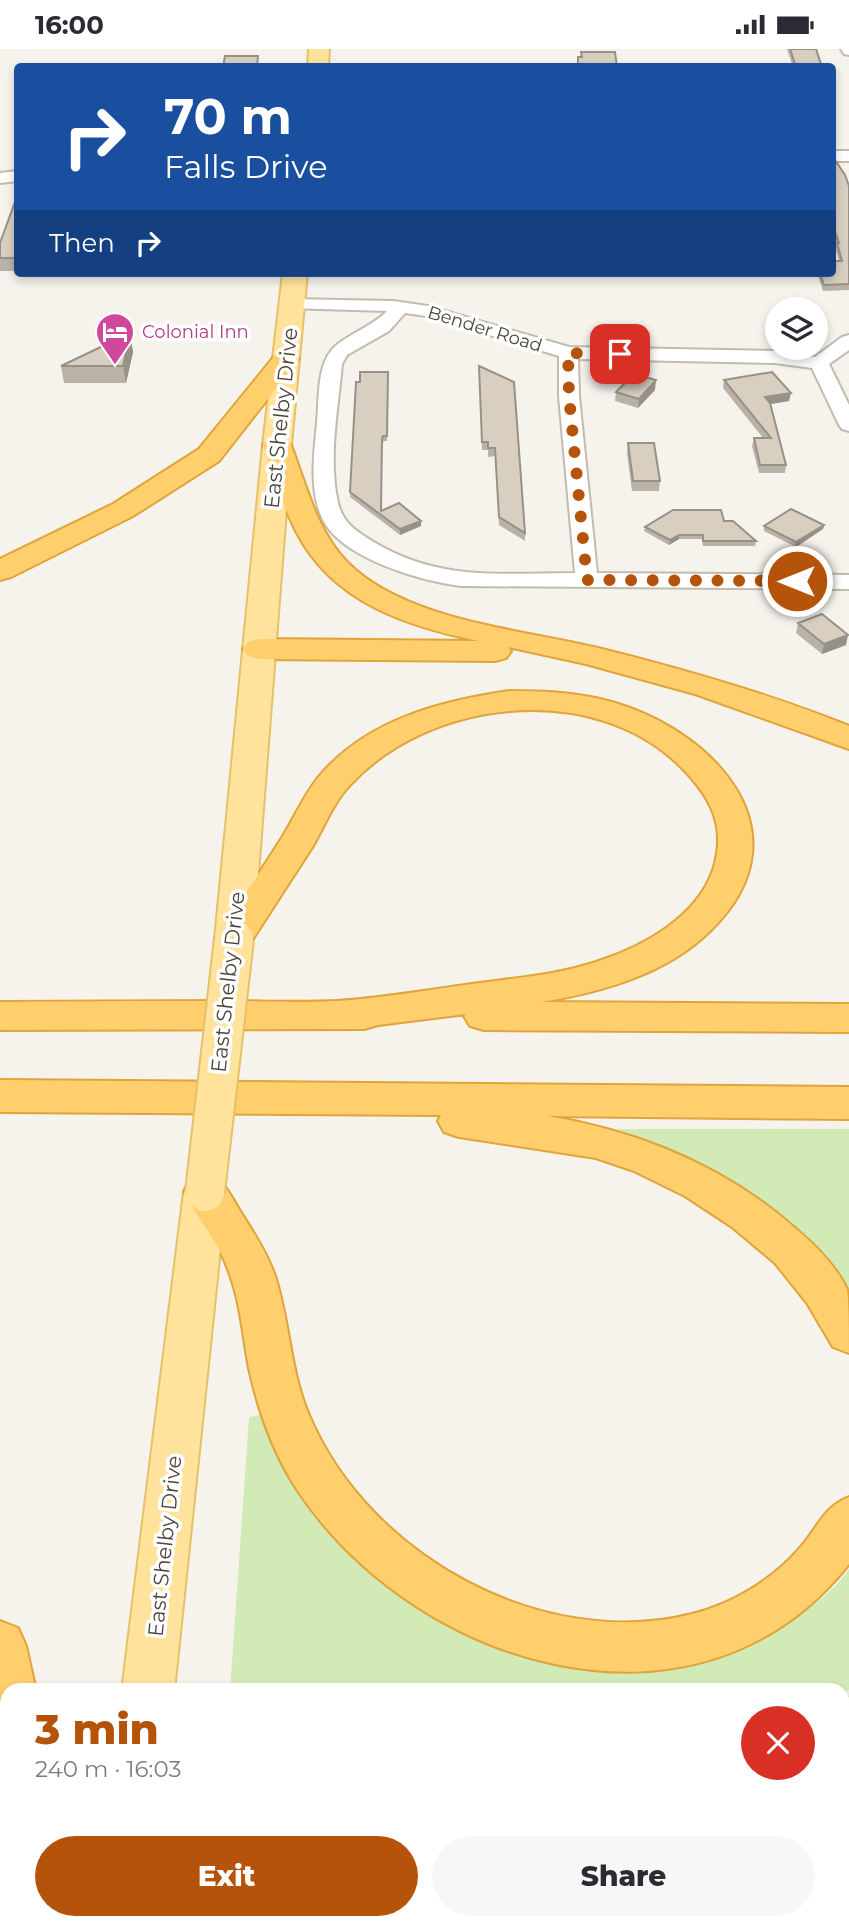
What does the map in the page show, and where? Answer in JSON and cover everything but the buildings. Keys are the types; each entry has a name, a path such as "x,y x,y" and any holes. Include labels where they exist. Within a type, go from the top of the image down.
{"highway":[{"path":"0,571 123,510 189,470 215,448 286,359"},
{"path":"277,445 320,551 341,573 371,594 417,614 449,623 559,648 694,684 772,708 849,738"},
{"path":"259,649 490,651 694,684"},
{"path":"234,939 300,838 323,795 337,778 363,755 399,730 448,711 501,702 538,701 576,705 613,714 649,728 689,754 705,769 727,800 734,821 734,860 718,901 703,918 654,952 617,970 574,983 337,1015"},
{"path":"0,1016 849,1018"},
{"path":"0,1096 849,1103"},
{"path":"294,1100 547,1133 598,1143 647,1159 708,1190 764,1228 791,1251 826,1293 849,1333"},
{"path":"205,1192 254,1276 266,1346 278,1394 289,1425 324,1488 372,1543 429,1587 473,1613 504,1627 593,1649 625,1649 679,1643 713,1634 772,1606 821,1563 840,1538 849,1520"},
{"path":"0,1646 8,1683"}],"main road":[{"name":"East Shelby Drive","path":"149,1683 234,939 277,445 295,277"}],"street":[{"name":"Bender Road","path":"292,304 428,310 568,353 775,356 819,363"},
{"path":"401,307 382,327 339,352 333,364 325,483 328,507 334,521 344,531 382,557 437,577 849,582"},
{"path":"849,341 819,363 849,423"},
{"path":"568,353 569,396 587,580"}],"green space":[{"path":"616,1129 849,1129 849,1297 822,1262 644,1141"},
{"path":"265,1414 290,1479 310,1509 348,1552 399,1595 487,1641 524,1656 568,1666 619,1670 665,1668 726,1650 777,1628 825,1596 849,1569 849,1683 231,1683 249,1417"}],"place":[{"name":"Colonial Inn","path":"115,366"}],"route":[{"path":"620,354 568,353 569,396 587,580 797,581"}]}
